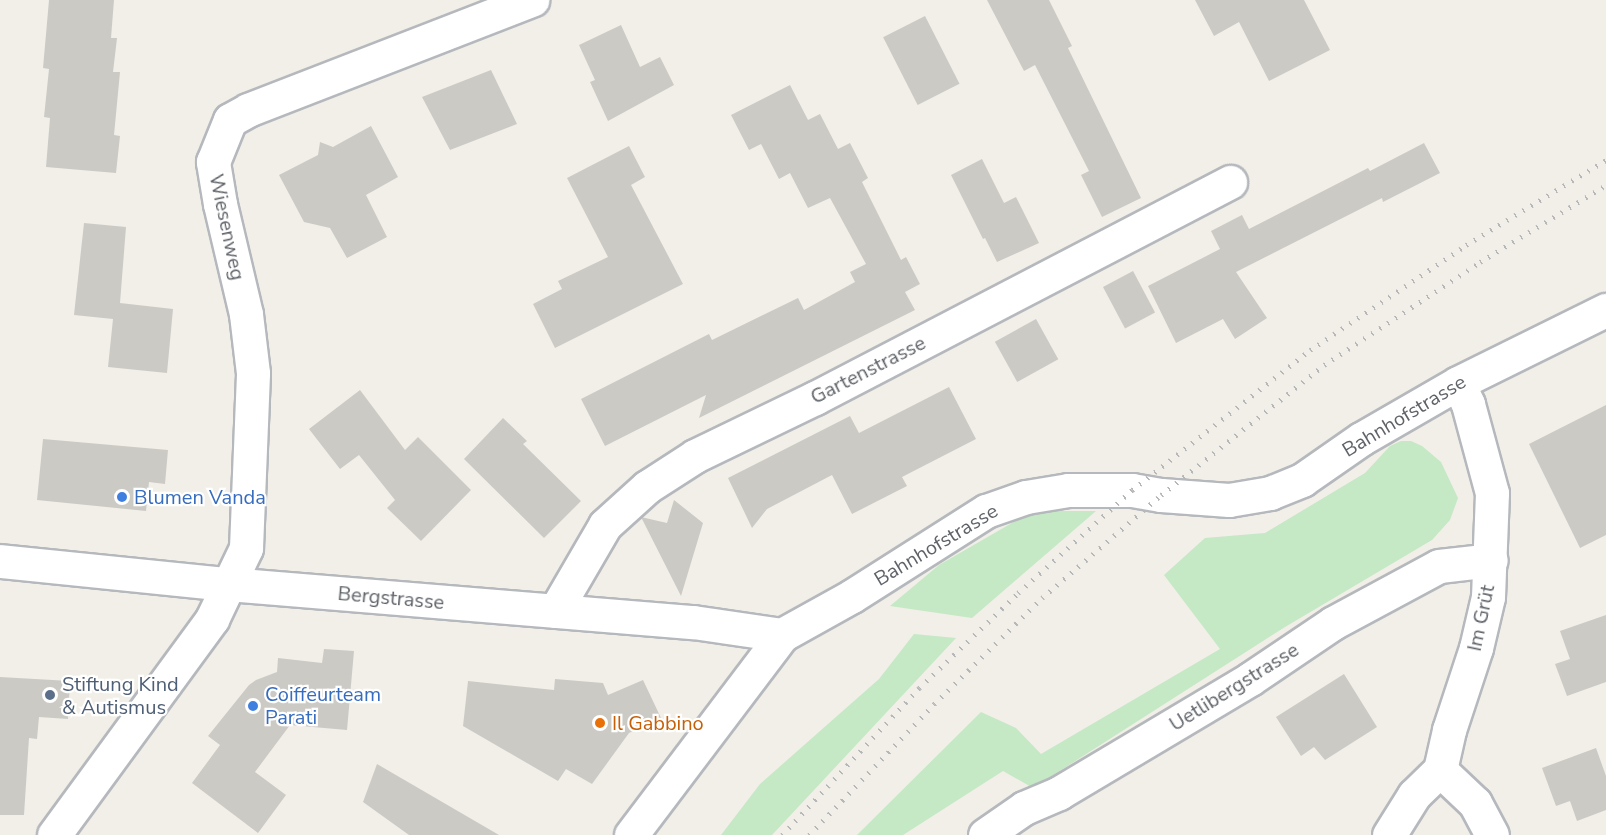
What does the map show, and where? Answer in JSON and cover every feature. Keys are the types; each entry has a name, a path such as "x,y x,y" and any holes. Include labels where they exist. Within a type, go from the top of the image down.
{"street":[{"name":"Wiesenweg","path":"54,835 205,629 246,548 253,373 246,314 220,204 213,162 230,120 248,110 532,0"},
{"name":"Gartenstrasse","path":"555,611 605,525 647,487 694,456 815,398 1230,182"},
{"name":"Bahnhofstrasse","path":"631,835 782,635 852,596 986,511 1026,497 1068,490 1132,490 1161,495 1228,500 1270,493 1302,480 1361,439 1458,383 1606,310"},
{"name":"Im Grüt","path":"1440,770 1449,730 1476,648 1488,597 1491,560 1492,493 1468,404 1458,383"},
{"name":"Uetlibergstrasse","path":"985,835 1024,808 1059,794 1250,680 1333,623 1439,566 1491,560"},
{"name":"Bergstrasse","path":"0,561 228,584 693,622 782,635"},
{"path":"1389,835 1413,795 1440,770 1475,803 1492,835"}],"green space":[{"path":"1401,441 1411,441 1422,446 1441,462 1458,498 1450,520 1432,540 1285,627 1033,788 1003,771 903,835 857,835 981,712 1016,728 1041,754 1220,649 1164,575 1205,538 1265,533 1365,473 1390,446"},
{"path":"1055,511 1096,511 972,618 890,606 939,565 1026,515"},
{"path":"914,634 956,638 772,835 721,835 760,784 879,679"}],"building":[{"path":"49,0 114,0 111,38 117,38 113,72 120,72 114,135 120,136 116,173 46,167 50,118 44,117 49,69 43,68"},
{"path":"987,0 1049,0 1072,46 1068,48 1141,198 1102,217 1081,175 1089,171 1035,65 1024,71"},
{"path":"1195,0 1304,0 1330,50 1269,81 1239,22 1214,36"},
{"path":"925,16 960,84 918,105 883,37"},
{"path":"621,25 640,67 660,57 674,85 608,121 590,82 595,80 579,45"},
{"path":"491,70 517,124 450,150 422,97"},
{"path":"790,85 808,120 820,114 838,149 850,143 868,178 862,182 901,260 906,257 920,284 905,292 915,310 699,418 706,395 605,446 581,399 709,334 712,340 798,298 804,310 855,282 850,272 866,264 830,198 808,208 790,173 779,179 761,144 749,150 731,115"},
{"path":"371,126 398,177 366,195 387,237 347,258 330,228 304,222 279,175 318,155 320,142 333,147"},
{"path":"1424,143 1440,173 1383,202 1382,198 1236,272 1267,318 1235,339 1223,319 1176,343 1148,286 1220,249 1211,231 1242,215 1249,229 1368,168 1370,171"},
{"path":"629,146 645,177 631,185 683,284 555,348 533,304 562,289 558,281 608,257 567,178"},
{"path":"982,159 1004,203 1016,197 1039,243 997,262 951,175"},
{"path":"84,223 126,227 120,303 173,309 167,373 108,367 113,319 74,315"},
{"path":"1133,271 1155,312 1125,328 1103,287"},
{"path":"1036,319 1058,359 1017,382 995,342"},
{"path":"949,387 976,439 902,477 907,486 852,514 832,475 767,509 752,528 728,478 850,416 859,433"},
{"path":"360,390 405,450 418,437 471,490 421,541 387,508 395,500 359,455 340,469 309,429"},
{"path":"1606,405 1606,535 1580,548 1529,444"},
{"path":"503,418 527,441 523,444 581,501 544,538 464,459"},
{"path":"43,439 168,450 165,484 149,482 146,511 37,500"},
{"path":"674,500 703,523 681,596 641,517 667,523"},
{"path":"1606,615 1606,682 1567,696 1555,664 1570,659 1560,631"},
{"path":"324,649 354,651 347,730 290,725 255,772 286,795 258,833 192,783 220,745 208,736 249,685 277,672 278,658 322,663"},
{"path":"1344,674 1377,727 1325,760 1314,747 1301,756 1276,717"},
{"path":"0,677 70,681 68,719 39,717 37,739 29,738 24,815 0,815"},
{"path":"555,679 603,683 608,695 643,680 661,718 629,733 592,784 566,769 558,781 463,726 468,681 554,690"},
{"path":"1596,748 1606,776 1606,810 1577,821 1570,801 1556,806 1542,768"},
{"path":"377,764 499,835 409,835 363,802"}],"railway":[{"path":"782,835 919,688 1018,593 1132,490 1310,350 1466,245 1606,160"},
{"path":"809,835 934,704 1042,598 1161,495 1324,365 1480,262 1606,185"}],"place":[{"name":"Blumen Vanda","path":"122,497"},
{"name":"Stiftung Kind & Autismus","path":"50,695"},
{"name":"Coiffeurteam Parati","path":"253,706"},
{"name":"Il Gabbino","path":"600,723"}]}
